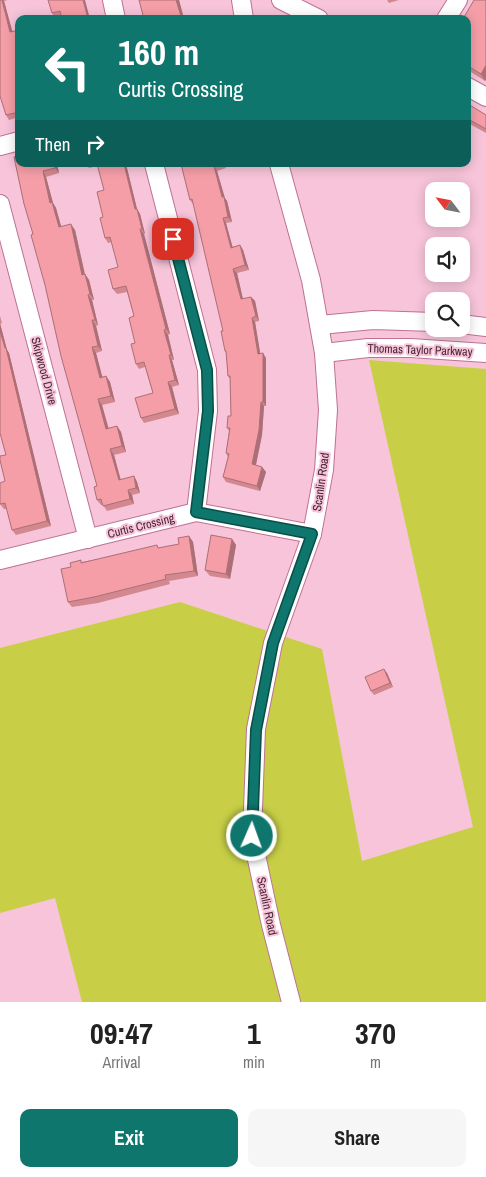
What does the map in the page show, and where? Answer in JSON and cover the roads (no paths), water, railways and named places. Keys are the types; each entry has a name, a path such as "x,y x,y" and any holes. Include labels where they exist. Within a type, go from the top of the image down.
{"street":[{"path":"112,0 115,15"},
{"path":"241,0 243,15"},
{"path":"281,0 310,15"},
{"path":"449,15 458,0"},
{"path":"471,89 486,97"},
{"path":"0,146 15,142"},
{"path":"155,167 207,370 208,411 196,512"},
{"name":"Scanlin Road","path":"280,167 311,280 320,325 328,410 324,470 312,534 273,643 256,730 252,836 271,925 291,1002"},
{"name":"Skipwood Drive","path":"0,204 88,539"},
{"path":"320,325 372,320 425,322"},
{"path":"470,325 486,326"},
{"name":"Thomas Taylor Parkway","path":"324,353 368,348 411,348 486,353"},
{"name":"Curtis Crossing","path":"0,560 196,512 312,534"}]}
